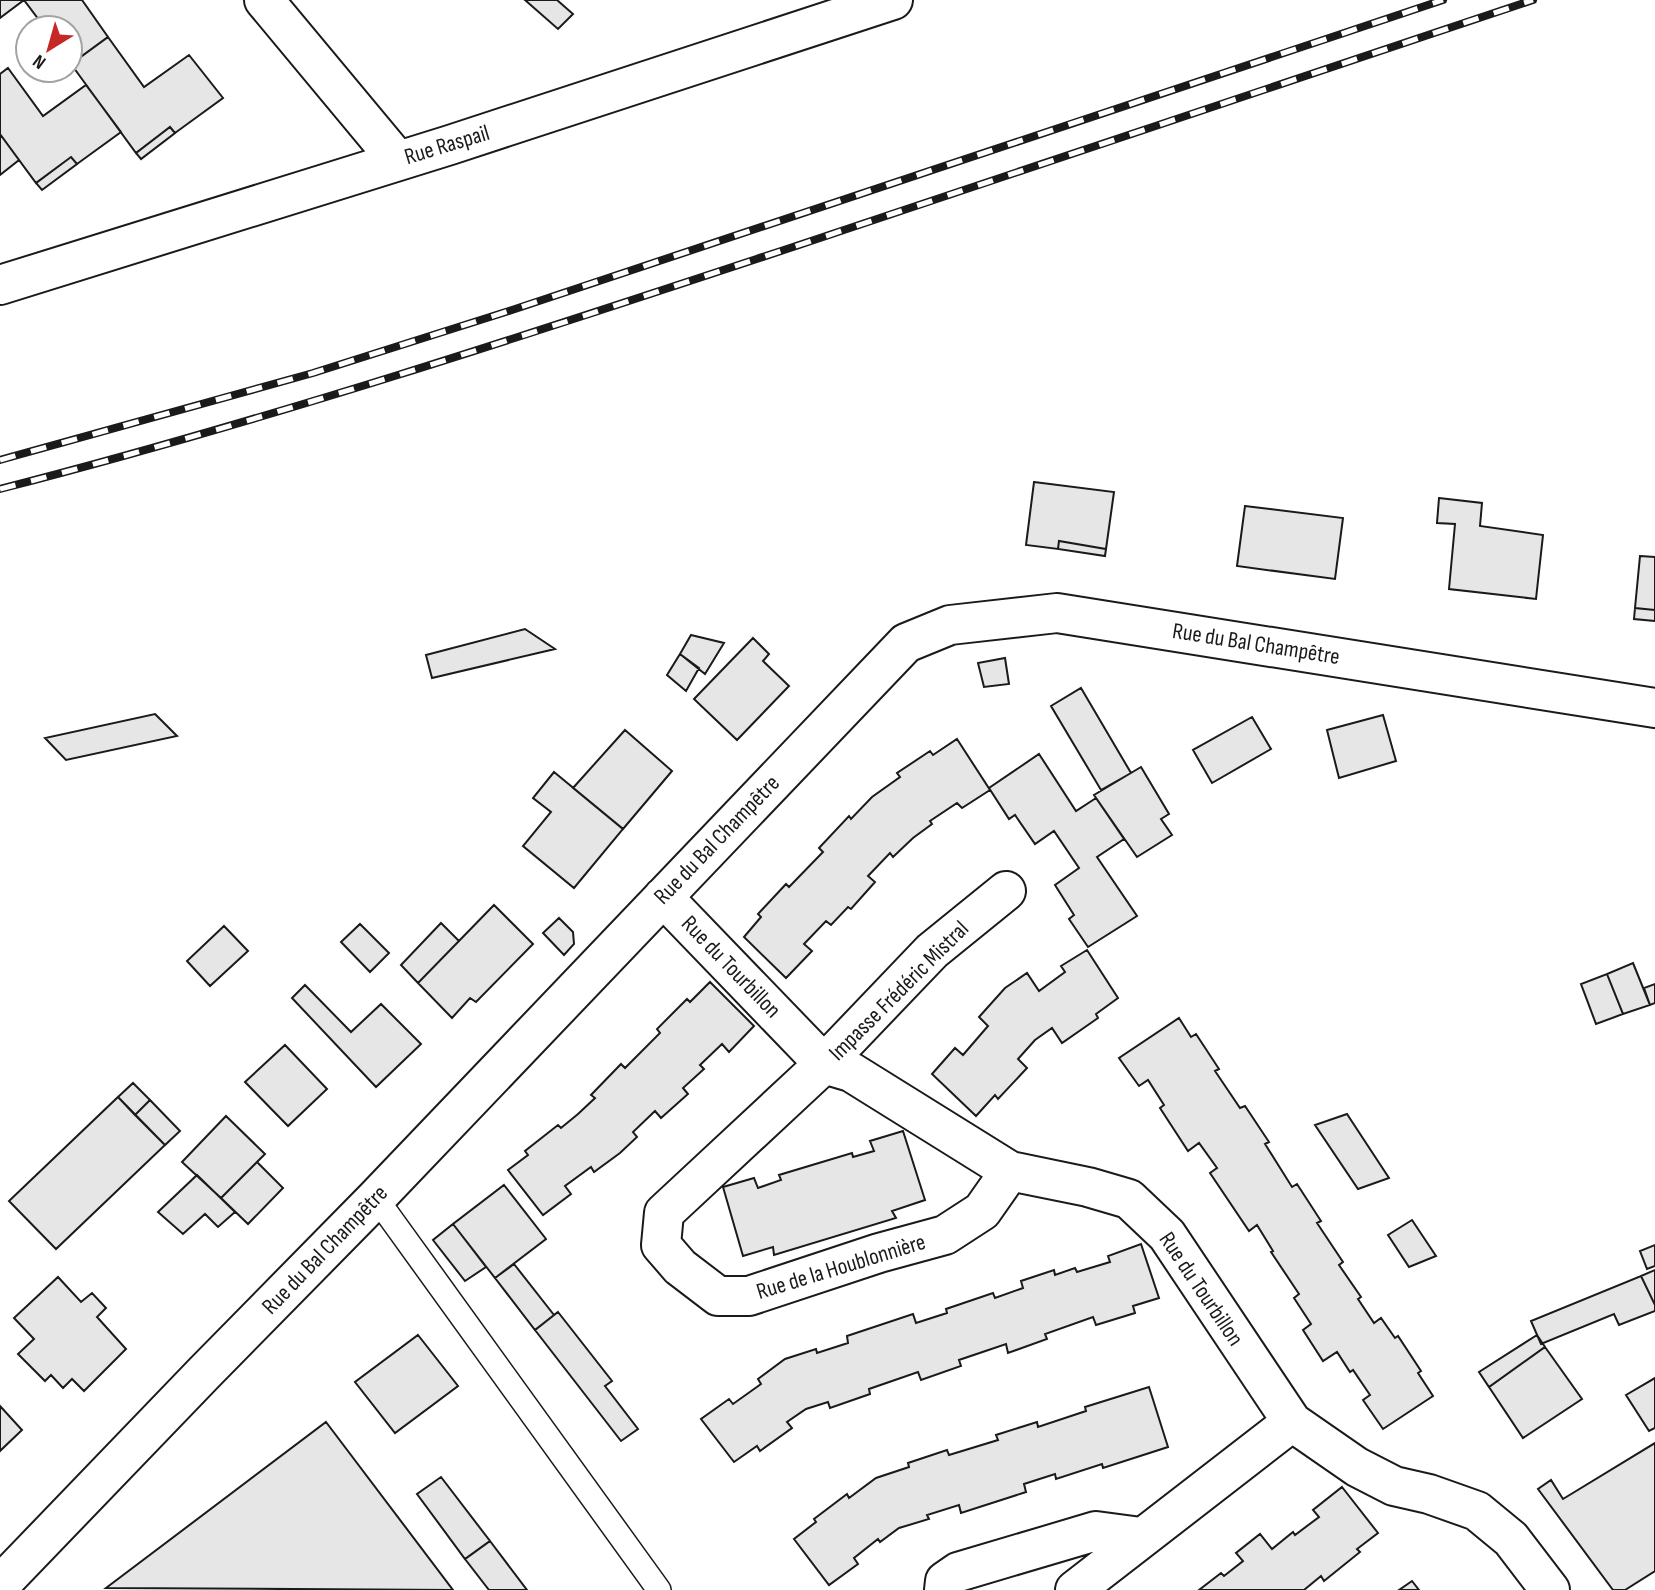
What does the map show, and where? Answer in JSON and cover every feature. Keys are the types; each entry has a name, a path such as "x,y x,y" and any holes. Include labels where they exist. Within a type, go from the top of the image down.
{"street":[{"path":"264,0 398,161"},
{"name":"Rue Raspail","path":"0,285 398,161 893,0"},
{"name":"Rue du Bal Champêtre","path":"0,1586 213,1363 376,1198 906,643 950,625 1057,613 1655,708"},
{"name":"Impasse Frédéric Mistral","path":"824,1064 932,951 1006,891"},
{"name":"Rue du Tourbillon","path":"663,897 824,1064 852,1072 1010,1171 1129,1199 1167,1235 1292,1422 1357,1467 1394,1486 1429,1494 1478,1511 1511,1539 1550,1590"},
{"name":"Rue de la Houblonnière","path":"824,1064 664,1213 661,1245 680,1267 718,1296 749,1296 879,1253 945,1236 982,1211 1010,1171"},
{"path":"1075,1590 1292,1422"},
{"path":"944,1590 945,1581 958,1572 1096,1531 1141,1537"}],"lane":[{"path":"376,1198 659,1590"}],"building":[{"path":"0,0 24,0 0,18"},
{"path":"24,0 82,0 108,37 84,55 84,14 34,14"},
{"path":"525,0 557,0 573,14 558,29"},
{"path":"108,37 144,87 189,55 223,98 175,133 170,127 136,153 84,82 84,55"},
{"path":"8,68 14,76 14,84 20,84 43,116 86,85 121,132 77,164 71,157 36,183 0,134 0,74"},
{"path":"170,127 175,133 141,159 136,153"},
{"path":"0,134 19,160 0,175"},
{"path":"71,157 77,164 42,190 36,183"},
{"path":"1034,482 1114,492 1106,549 1059,541 1058,549 1026,545"},
{"path":"1439,498 1482,503 1480,526 1543,535 1536,599 1449,589 1455,524 1437,523"},
{"path":"1245,506 1343,518 1335,579 1237,566"},
{"path":"1059,541 1106,549 1105,556 1058,549"},
{"path":"1640,556 1655,557 1655,610 1635,608"},
{"path":"1635,608 1655,610 1655,621 1634,619"},
{"path":"525,629 555,649 432,678 426,655"},
{"path":"691,635 724,643 705,674 680,654"},
{"path":"753,638 769,654 763,661 789,686 737,740 694,699"},
{"path":"680,654 699,668 686,691 667,675"},
{"path":"1005,658 1009,684 984,687 978,663"},
{"path":"1081,688 1131,773 1101,790 1051,706"},
{"path":"155,714 177,736 66,760 45,738"},
{"path":"1383,715 1396,761 1339,778 1327,730"},
{"path":"1252,717 1271,749 1212,783 1193,750"},
{"path":"625,730 672,771 623,829 573,788"},
{"path":"957,739 990,790 962,808 957,803 930,821 932,824 893,857 890,853 868,876 875,882 851,909 848,907 831,925 826,921 804,944 812,951 786,978 744,937 761,917 758,914 786,884 789,887 823,852 819,848 849,816 851,819 872,797 900,777 897,773 930,751 933,755"},
{"path":"1039,754 1076,811 1096,798 1124,839 1097,857 1137,916 1088,947 1069,919 1074,915 1055,885 1079,868 1054,831 1035,844 1015,815 1009,819 989,788"},
{"path":"1141,767 1169,814 1161,819 1172,835 1137,857 1094,795"},
{"path":"554,772 623,829 574,888 523,846 551,812 533,798"},
{"path":"494,905 533,944 476,1002 470,998 452,1018 418,983"},
{"path":"559,918 573,932 574,944 564,955 543,933"},
{"path":"441,923 459,941 418,983 401,965"},
{"path":"360,924 389,953 370,972 341,942"},
{"path":"224,926 248,951 210,986 187,961"},
{"path":"1087,950 1118,998 1096,1014 1098,1018 1062,1043 1052,1028 1035,1040 1018,1059 1027,1068 998,1099 995,1095 976,1116 932,1074 955,1048 963,1055 988,1026 979,1017 1005,988 1027,973 1039,991 1065,972 1061,966"},
{"path":"1633,963 1650,1005 1623,1014 1607,974"},
{"path":"1607,974 1623,1014 1596,1024 1581,984"},
{"path":"710,982 754,1026 729,1052 722,1044 700,1065 704,1069 683,1088 688,1094 661,1118 655,1111 633,1132 637,1137 620,1153 594,1172 591,1167 565,1186 571,1194 543,1215 508,1170 528,1155 525,1151 558,1125 561,1128 578,1114 595,1098 591,1095 621,1064 625,1068 660,1033 657,1029 687,999 690,1002"},
{"path":"1655,984 1655,1003 1650,1005 1644,988"},
{"path":"305,985 351,1032 381,1004 421,1044 376,1087 292,998"},
{"path":"1179,1018 1191,1037 1196,1034 1219,1069 1215,1071 1240,1108 1245,1106 1269,1142 1265,1144 1292,1187 1297,1184 1321,1221 1317,1223 1343,1262 1339,1265 1361,1297 1358,1299 1374,1323 1381,1318 1395,1338 1398,1336 1421,1371 1418,1373 1433,1396 1383,1429 1363,1400 1370,1395 1353,1370 1350,1372 1337,1352 1323,1361 1303,1330 1311,1324 1294,1298 1299,1294 1257,1225 1249,1231 1210,1173 1217,1168 1199,1143 1188,1151 1160,1108 1164,1105 1148,1080 1139,1086 1119,1058"},
{"path":"285,1045 327,1089 288,1126 245,1082"},
{"path":"133,1083 150,1100 135,1115 118,1097"},
{"path":"118,1097 165,1145 56,1249 9,1201"},
{"path":"150,1100 180,1131 165,1145 135,1115"},
{"path":"1347,1114 1389,1178 1358,1189 1315,1125"},
{"path":"226,1116 265,1154 221,1198 182,1162"},
{"path":"903,1131 925,1200 892,1211 896,1218 774,1255 773,1247 743,1256 723,1187 754,1178 758,1188 781,1180 779,1175 852,1153 853,1157 874,1151 870,1141"},
{"path":"257,1162 283,1188 248,1224 221,1198"},
{"path":"197,1175 235,1212 218,1227 205,1214 183,1234 158,1212"},
{"path":"504,1185 546,1239 495,1278 453,1224"},
{"path":"1412,1220 1436,1256 1409,1267 1388,1235"},
{"path":"453,1224 486,1267 465,1281 433,1240"},
{"path":"1141,1244 1159,1298 1133,1306 1135,1313 1096,1325 1093,1317 1045,1334 1047,1339 1008,1353 1006,1344 959,1360 961,1366 921,1380 918,1372 869,1389 870,1394 830,1408 828,1402 806,1409 787,1422 792,1428 760,1451 757,1446 734,1462 701,1419 729,1399 733,1404 761,1384 758,1379 785,1359 848,1343 847,1336 913,1314 916,1323 947,1313 946,1309 993,1293 995,1298 1023,1288 1021,1281 1054,1270 1055,1275 1075,1268 1077,1272 1110,1262 1108,1256"},
{"path":"1655,1245 1655,1266 1647,1269 1640,1251"},
{"path":"514,1264 554,1315 535,1330 495,1278"},
{"path":"1655,1270 1655,1305 1641,1276"},
{"path":"1641,1276 1655,1305 1655,1311 1619,1325 1614,1314 1541,1344 1531,1321"},
{"path":"58,1277 81,1302 92,1293 106,1308 97,1317 126,1349 84,1391 72,1379 63,1388 51,1375 45,1381 18,1354 34,1339 14,1318"},
{"path":"558,1312 612,1381 605,1386 638,1429 621,1441 535,1330"},
{"path":"418,1335 458,1386 395,1433 355,1382"},
{"path":"1537,1335 1545,1347 1489,1387 1479,1372"},
{"path":"1545,1347 1582,1399 1523,1438 1489,1387"},
{"path":"1655,1378 1655,1428 1649,1431 1626,1395"},
{"path":"1149,1387 1168,1447 1103,1468 1102,1464 1056,1479 1055,1474 1024,1484 1026,1492 961,1513 959,1505 927,1515 929,1519 899,1528 880,1542 878,1539 854,1558 858,1564 829,1585 794,1539 816,1522 814,1519 847,1494 849,1498 876,1478 909,1467 908,1463 947,1450 949,1455 998,1440 996,1435 1037,1422 1038,1427 1086,1411 1085,1407"},
{"path":"0,1406 22,1430 0,1451"},
{"path":"326,1422 453,1590 106,1588"},
{"path":"1655,1443 1655,1571 1625,1590 1613,1590 1538,1489 1551,1480 1563,1499"},
{"path":"441,1477 490,1541 465,1559 417,1494"},
{"path":"1342,1487 1378,1533 1357,1549 1360,1552 1324,1581 1321,1576 1304,1590 1199,1590 1243,1561 1236,1553 1260,1534 1272,1549 1293,1532 1295,1535 1319,1517 1313,1510"},
{"path":"490,1541 527,1590 489,1590 465,1559"},
{"path":"1412,1581 1419,1590 1399,1590"}],"railway":[{"path":"0,460 313,373 512,310 1443,0"},
{"path":"0,489 301,405 499,343 1533,0"}]}
